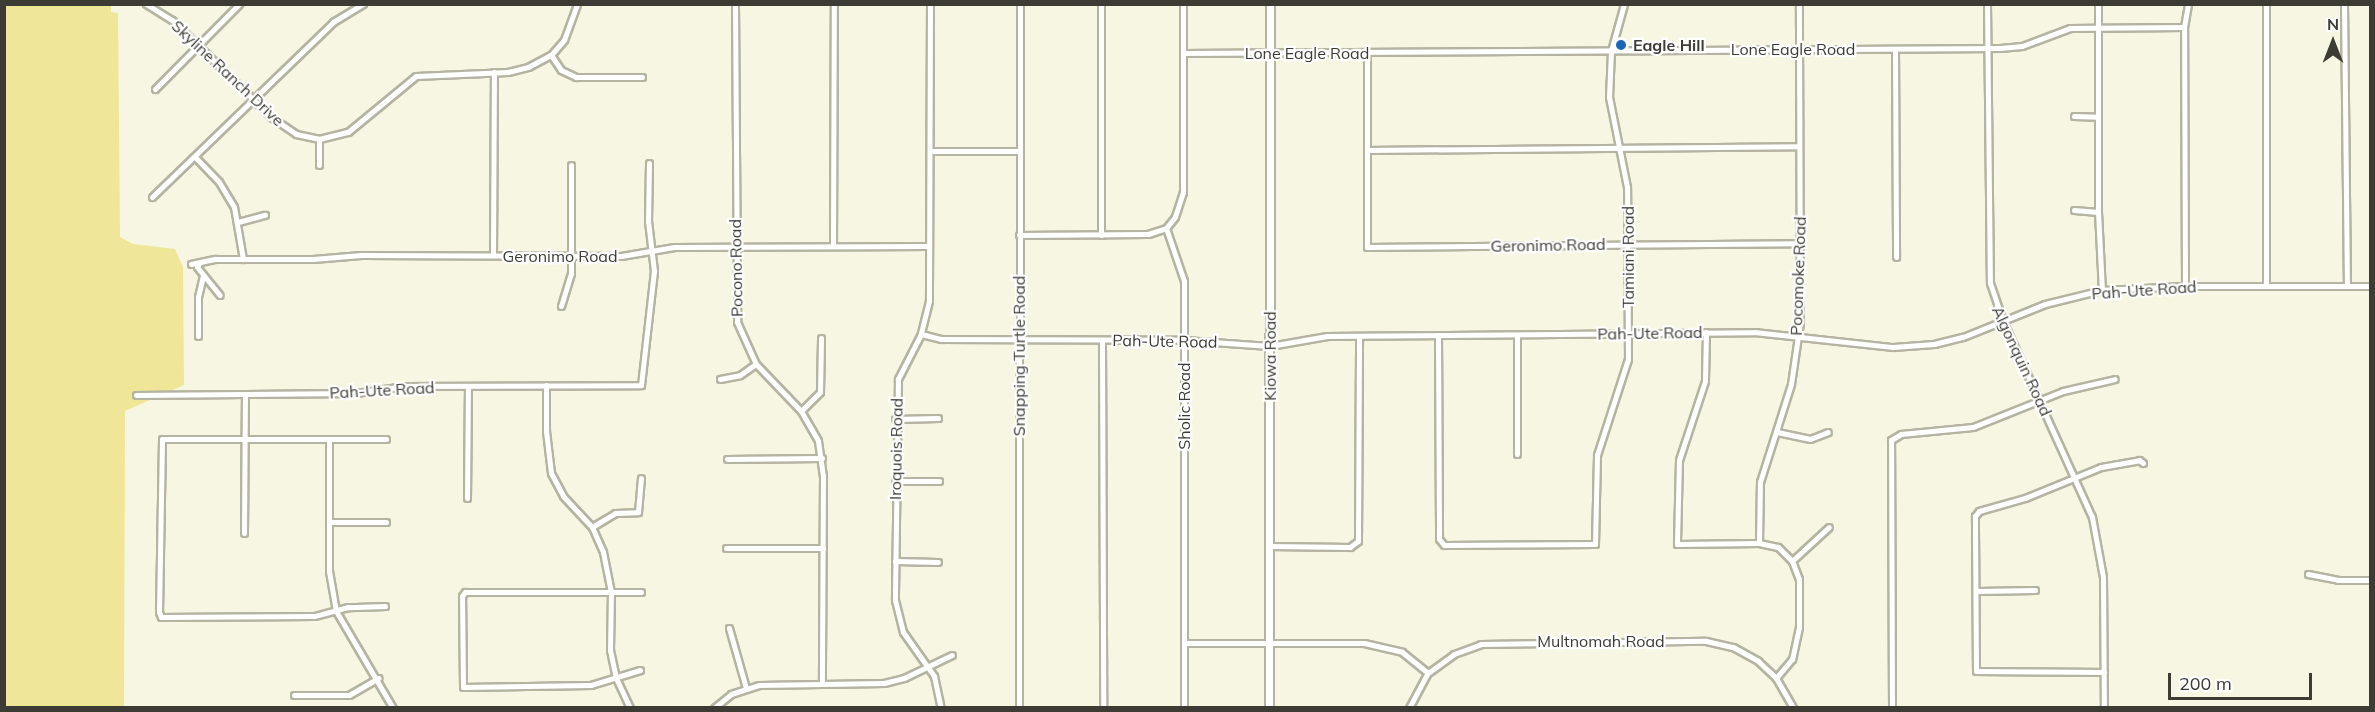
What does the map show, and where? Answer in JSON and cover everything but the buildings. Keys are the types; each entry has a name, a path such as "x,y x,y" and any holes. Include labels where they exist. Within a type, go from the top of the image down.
{"street":[{"name":"Skyline Ranch Drive","path":"146,4 172,20 254,101 296,134 319,139"},
{"path":"155,89 239,4"},
{"path":"152,197 196,158 333,22 363,4"},
{"path":"319,165 319,139 348,132 416,76 494,72 528,67 551,55 564,40 577,4"},
{"name":"Pocono Road","path":"735,4 737,322 756,364 801,411 818,441 822,458 822,684"},
{"path":"833,246 834,4"},
{"name":"Iroquois Road","path":"930,4 929,301 921,334 898,379 895,419 895,561 897,616 903,632 929,667 938,687 941,708"},
{"name":"Snapping Turtle Road","path":"1019,708 1020,4"},
{"path":"1101,4 1101,235"},
{"path":"1019,235 1148,234 1166,228 1175,218 1183,192 1183,4"},
{"name":"Kiowa Road","path":"1269,708 1270,4"},
{"name":"Tamiani Road","path":"1438,335 1439,539 1444,545 1595,544 1597,455 1628,359 1627,187 1617,148 1609,98 1611,51 1624,4"},
{"name":"Pocomoke Road","path":"1759,543 1760,482 1791,384 1797,335 1800,243 1799,4"},
{"name":"Algonquin Road","path":"1987,4 1990,283 2003,321 2076,477 2099,543 2103,577 2104,708"},
{"path":"2098,4 2098,212 2102,290"},
{"path":"2185,286 2184,27 2188,4"},
{"path":"2266,4 2266,286"},
{"path":"2344,4 2347,286"},
{"name":"Lone Eagle Road","path":"1183,53 1988,48 2022,46 2070,28 2184,27"},
{"path":"1895,48 1896,257"},
{"path":"1368,52 1367,150 1799,146"},
{"path":"551,55 561,70 576,77 642,77"},
{"path":"493,255 494,72"},
{"path":"2074,116 2098,117"},
{"name":"Geronimo Road","path":"1367,150 1367,247 1800,243"},
{"path":"930,151 1019,151"},
{"path":"196,158 219,182 238,222 243,259"},
{"path":"649,164 648,221 654,252"},
{"path":"561,306 570,286 571,165"},
{"path":"2074,210 2098,212"},
{"path":"238,222 266,215"},
{"name":"Sholic Road","path":"1166,228 1184,281 1184,708"},
{"name":"Geronimo Road","path":"191,264 243,259 571,256 654,252 674,247 929,246"},
{"name":"Pah-Ute Road","path":"136,395 546,385 641,385 654,252"},
{"path":"199,263 204,276 220,295"},
{"path":"198,336 198,297 204,276"},
{"name":"Pah-Ute Road","path":"921,334 941,339 1184,340 1270,346 1327,336 1706,332 1797,335 1893,347 1934,344 2003,321 2053,301 2102,290 2185,286 2370,286"},
{"path":"1706,332 1705,381 1679,460 1677,544 1759,543 1778,547 1792,561 1799,579 1799,627 1792,659 1776,678"},
{"path":"1517,334 1518,454"},
{"path":"1269,546 1350,547 1358,542 1359,336"},
{"path":"801,411 820,392 821,338"},
{"path":"1102,340 1103,708"},
{"path":"720,379 741,375 756,364"},
{"path":"1892,708 1894,436 1973,427 2086,384 2115,379"},
{"path":"546,385 546,431 551,473 563,496 592,527 603,552 611,592 610,650 616,678 630,708"},
{"path":"467,498 468,387"},
{"path":"244,533 245,394"},
{"path":"895,419 938,418"},
{"path":"1777,432 1810,439 1828,432"},
{"path":"329,439 329,571 336,611 378,678 393,708"},
{"path":"385,606 348,607 314,616 160,617 160,441 386,439"},
{"path":"726,459 822,458"},
{"path":"2104,672 1976,671 1975,516 1979,511 2025,498 2076,477 2123,462 2144,463"},
{"path":"592,527 615,513 639,512 641,478"},
{"path":"895,481 939,480"},
{"path":"329,522 386,522"},
{"path":"1792,561 1829,527"},
{"path":"726,548 823,548"},
{"path":"895,561 938,562"},
{"path":"2308,574 2338,580 2370,580"},
{"path":"1977,591 2035,590"},
{"path":"640,670 591,685 464,687 465,592 642,592"},
{"path":"729,628 746,688"},
{"name":"Multnomah Road","path":"1409,708 1428,673 1454,654 1481,644 1706,641 1747,653 1776,678 1793,708"},
{"path":"1184,643 1382,645 1402,652 1428,673"},
{"path":"714,708 746,688 884,682 929,667 952,655"},
{"path":"294,694 349,695 378,678"}],"shaded area":[{"path":"4,5 111,5 111,12 118,13 120,237 133,244 175,249 183,267 184,385 125,411 124,707 5,707"}],"place":[{"name":"Eagle Hill","path":"1621,45"}]}
